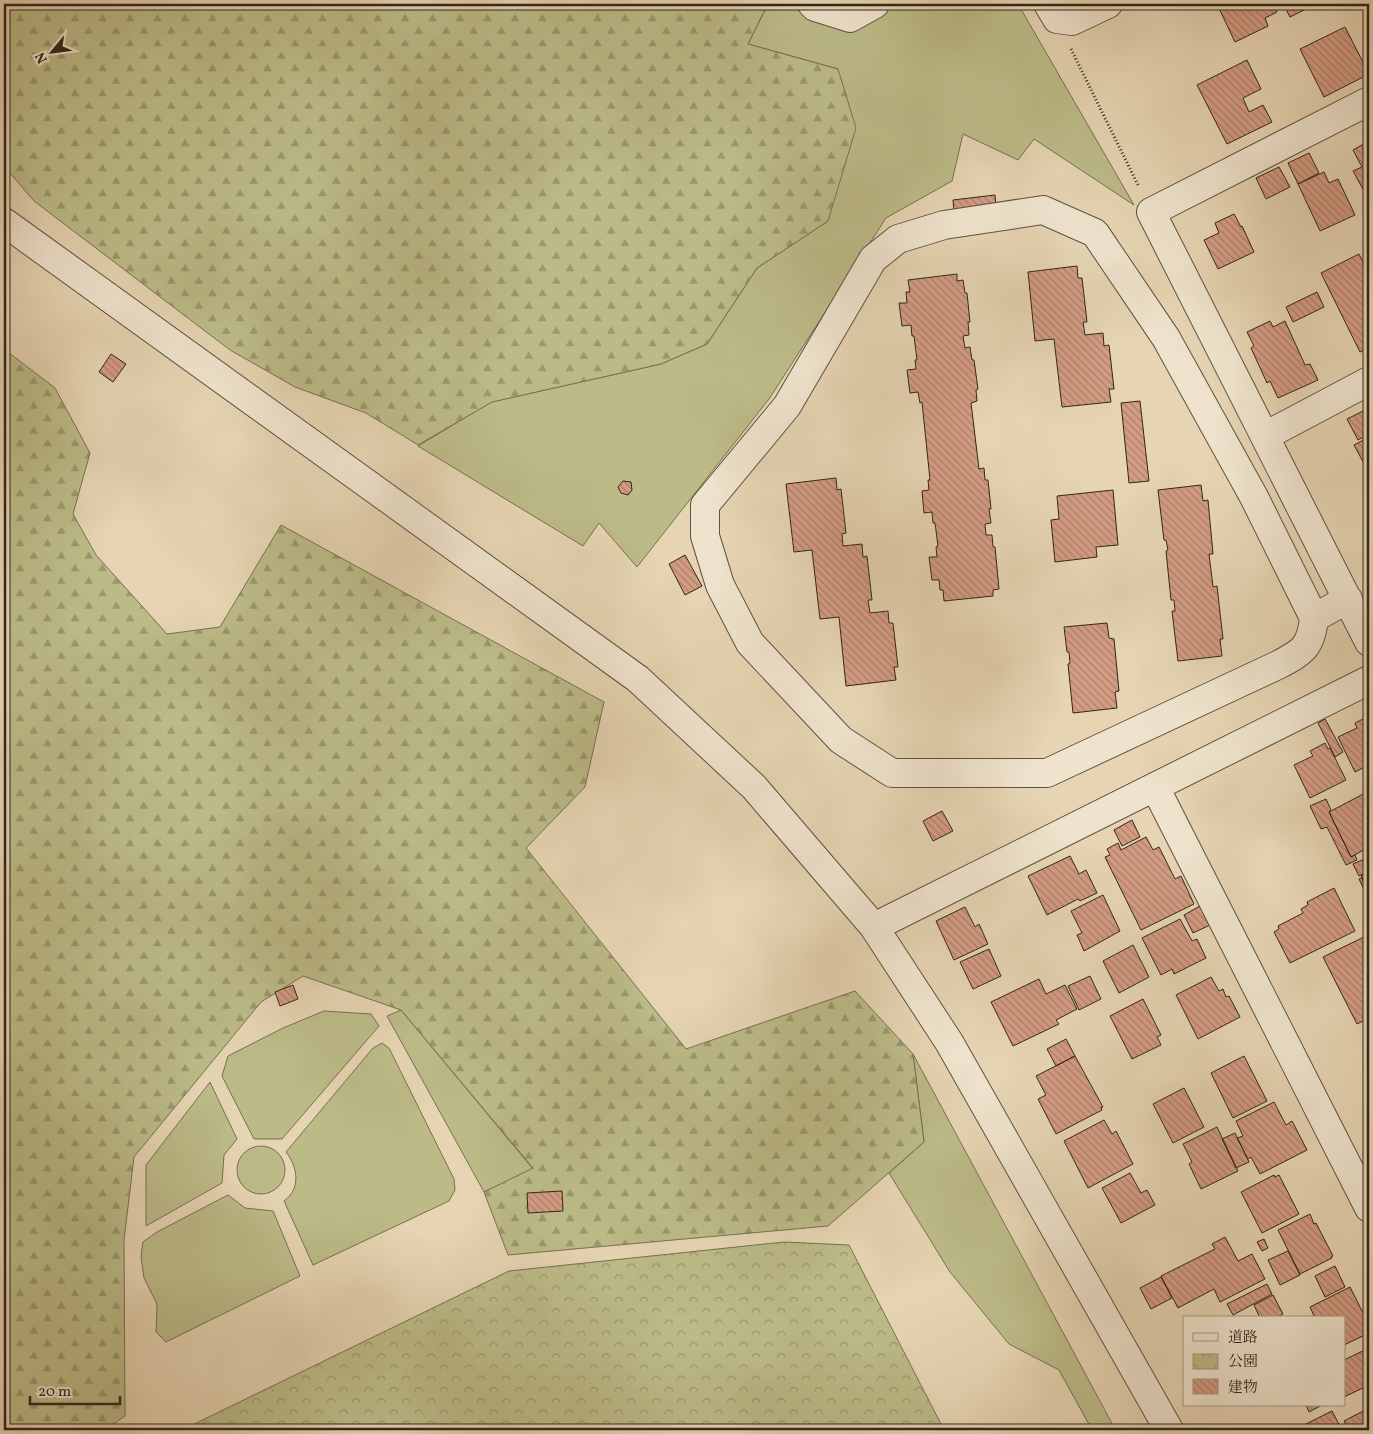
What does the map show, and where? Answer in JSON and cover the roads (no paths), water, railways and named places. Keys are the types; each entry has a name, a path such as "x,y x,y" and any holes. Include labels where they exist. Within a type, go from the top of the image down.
{"street":[{"path":"812,4 815,7 850,18 875,4"},
{"path":"1052,12 1072,21 1108,4"},
{"path":"1369,101 1151,212 1369,642"},
{"path":"1043,210 1095,233 1166,338 1254,496 1314,618 1312,635 1300,653 1046,773 892,773 841,740 750,643 720,585 705,536 705,505 787,406 873,259 898,239 944,225 1043,210"},
{"path":"4,222 638,679 754,787 874,927 949,1042 1169,1430"},
{"path":"1265,436 1369,381"},
{"path":"1314,618 1348,599"},
{"path":"874,927 1369,680"},
{"path":"1155,786 1369,1208"}]}
